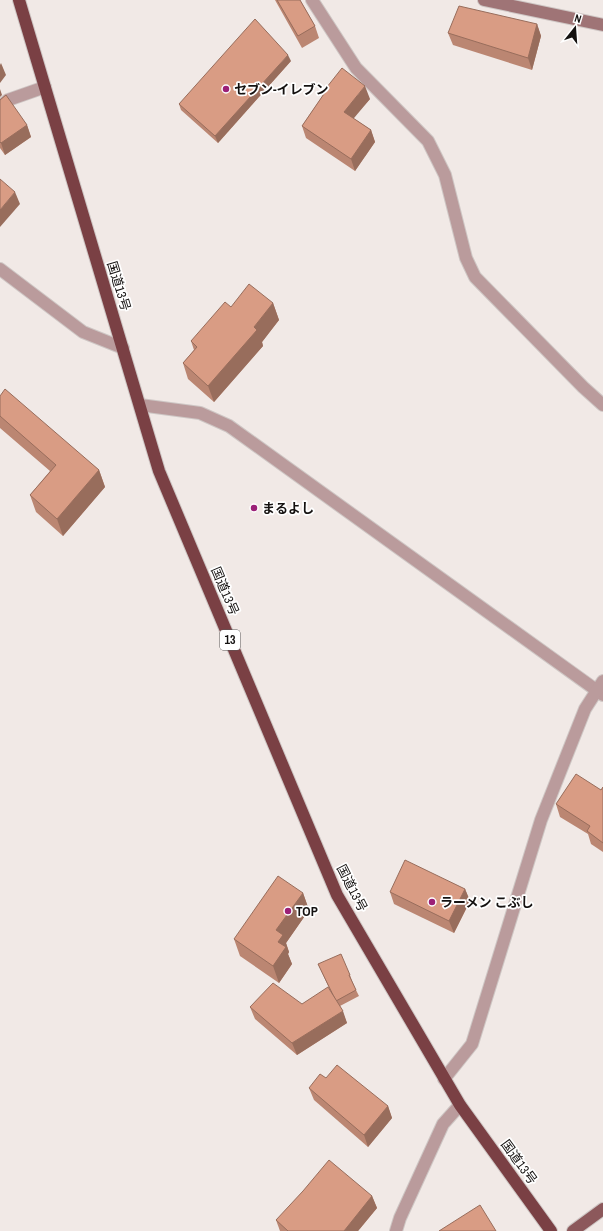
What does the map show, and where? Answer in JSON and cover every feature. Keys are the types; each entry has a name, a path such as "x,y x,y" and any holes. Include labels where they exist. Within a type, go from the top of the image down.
{"highway":[{"name":"国道13号","path":"19,0 159,471 337,895 460,1105 551,1231"}],"main road":[{"path":"573,1231 603,1209"}],"street":[{"path":"312,0 356,68 428,141 445,175 466,258 475,277 583,387 603,405"},
{"path":"484,0 603,25"},
{"path":"0,107 8,100 45,87"},
{"path":"0,269 83,332 123,348"},
{"path":"140,404 200,413 229,426 601,689 585,709 541,820 472,1044 444,1079"},
{"path":"396,1231 400,1218 443,1124 460,1105"}],"building":[{"path":"277,0 300,0 315,26 298,36"},
{"path":"459,6 537,24 528,58 448,33"},
{"path":"255,19 288,55 215,136 179,104"},
{"path":"342,68 365,86 344,112 371,130 351,159 302,126 328,88 327,87"},
{"path":"6,95 27,125 1,143 0,100"},
{"path":"0,179 15,192 0,210"},
{"path":"249,284 273,303 254,327 257,330 208,386 183,363 197,347 191,341 225,302 231,307"},
{"path":"5,389 99,470 57,519 30,495 56,465 0,416 0,396"},
{"path":"576,774 601,790 603,787 603,843 587,831 590,826 556,804"},
{"path":"405,860 465,889 449,921 390,892"},
{"path":"278,876 303,893 276,930 283,935 278,942 286,947 273,966 234,939"},
{"path":"341,954 356,990 336,1001 318,964"},
{"path":"273,983 302,1004 328,987 343,1011 292,1043 250,1007"},
{"path":"337,1065 388,1106 364,1135 309,1088 320,1074 326,1078"},
{"path":"329,1160 372,1196 344,1231 288,1231 276,1220"},
{"path":"480,1205 496,1231 439,1231"}],"place":[{"name":"セブン-イレブン","path":"226,89"},
{"name":"まるよし","path":"254,508"},
{"name":"ラーメン こぶし","path":"432,902"},
{"name":"TOP","path":"288,911"}]}
